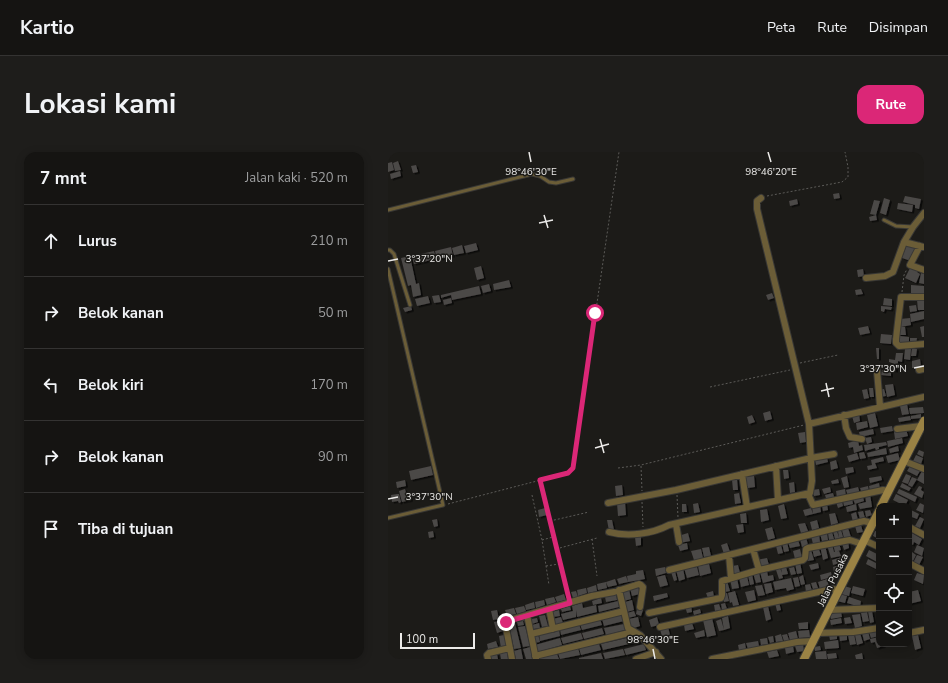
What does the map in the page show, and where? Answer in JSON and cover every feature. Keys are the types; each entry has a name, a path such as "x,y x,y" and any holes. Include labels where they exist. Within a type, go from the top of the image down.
{"street":[{"path":"609,532 618,534 648,532 747,507 808,494 811,491 812,481 809,424 757,209 757,201 761,198"},
{"path":"866,278 885,276 893,272 904,242 912,227 924,213"},
{"path":"904,242 922,246 910,265 924,270"},
{"path":"924,298 901,297 896,339 898,346 924,344"},
{"path":"877,371 880,406"},
{"path":"809,424 924,396"},
{"path":"844,415 846,428 850,437 862,439"},
{"path":"897,429 923,424"},
{"path":"883,503 923,424"},
{"path":"608,503 676,490 811,458 834,454"},
{"path":"904,461 924,469"},
{"path":"776,466 778,500"},
{"path":"742,474 747,507"},
{"path":"808,494 813,505 883,490 889,491"},
{"name":"Jalan Pusaka","path":"804,659 876,517"},
{"path":"669,570 864,521 872,524"},
{"path":"677,524 679,542"},
{"path":"912,530 924,535"},
{"path":"649,613 721,598 721,581 758,570 803,560 805,558 806,549 808,548 850,540 876,546"},
{"path":"753,549 758,570"},
{"path":"729,555 731,578"},
{"path":"912,565 924,571"},
{"path":"512,659 504,625 507,621 641,584 643,588 640,607"},
{"path":"660,627 832,589 838,590"},
{"path":"619,590 628,628 633,632 640,634 661,659"},
{"path":"829,610 876,608"},
{"path":"548,609 553,629"},
{"path":"531,634 624,612"},
{"path":"527,615 535,658 633,632"},
{"path":"818,633 853,632 876,628"},
{"path":"912,632 924,630"},
{"path":"712,659 797,642 814,641"},
{"path":"488,659 487,656 489,652 510,648"},
{"path":"636,659 656,652"}],"lane":[{"path":"388,210 532,174 540,176 549,182 556,183 573,179"},
{"path":"884,220 896,226 912,227"},
{"path":"388,250 394,254 410,305"},
{"path":"388,269 443,505 388,518"},
{"path":"388,295 393,294"}],"path":[{"path":"443,505 568,473 573,468 619,152"},
{"path":"761,198 842,182 848,177 845,152"},
{"path":"901,297 904,275 910,265"},
{"path":"710,387 795,367 838,355"},
{"path":"618,468 641,465 809,424"},
{"path":"540,480 570,603"},
{"path":"676,490 677,524"},
{"path":"532,495 542,540 549,585"},
{"path":"549,521 589,512"},
{"path":"542,540 553,537"},
{"path":"556,548 597,538"},
{"path":"592,539 598,576"},
{"path":"546,566 560,564"}],"building":[{"path":"398,161 401,170 395,171 393,163"},
{"path":"392,162 394,170 388,172 388,163"},
{"path":"416,165 418,172 413,173 411,166"},
{"path":"400,171 401,176 391,179 390,174"},
{"path":"839,193 840,198 834,199 833,194"},
{"path":"905,196 921,199 919,209 915,208 915,205 903,202"},
{"path":"884,198 890,200 886,215 880,213"},
{"path":"797,199 798,204 790,206 789,201"},
{"path":"874,200 880,201 876,215 870,214"},
{"path":"898,203 913,205 912,212 897,209"},
{"path":"876,215 877,220 870,221 869,217"},
{"path":"476,243 478,250 466,253 464,246"},
{"path":"907,244 917,248 911,261 902,258"},
{"path":"462,245 464,253 454,255 452,248"},
{"path":"451,247 453,256 437,259 435,251"},
{"path":"434,251 436,259 414,264 412,256"},
{"path":"410,256 416,284 419,283 421,295 413,297 411,285 408,286 401,258"},
{"path":"481,266 484,278 477,280 474,268"},
{"path":"911,266 918,270 917,272 920,274 916,283 905,278"},
{"path":"863,269 864,276 858,277 857,270"},
{"path":"921,273 924,274 924,284 919,283"},
{"path":"509,280 511,287 494,290 493,284"},
{"path":"489,284 491,291 483,293 481,286"},
{"path":"911,285 924,286 924,296 914,296 914,294 911,293"},
{"path":"479,286 481,294 452,300 451,295 441,298 441,295"},
{"path":"861,289 863,294 856,295 855,290"},
{"path":"772,293 774,298 768,300 766,295"},
{"path":"439,295 441,302 434,303 432,296"},
{"path":"428,296 430,303 417,306 415,299"},
{"path":"451,298 452,303 444,305 443,300"},
{"path":"884,298 892,299 892,306 883,305"},
{"path":"924,299 924,310 918,310 917,300"},
{"path":"916,305 917,311 910,312 909,306"},
{"path":"411,306 412,310 405,312 403,308"},
{"path":"881,306 892,307 891,310 885,309 884,312 881,311"},
{"path":"924,311 924,319 911,322 910,314"},
{"path":"910,318 911,325 901,327 900,319"},
{"path":"868,326 870,333 860,335 858,328"},
{"path":"924,326 924,337 922,337 920,327"},
{"path":"899,327 905,327 906,335 899,335"},
{"path":"881,334 892,335 891,344 880,343"},
{"path":"900,336 909,337 909,345 903,345 903,343 900,342"},
{"path":"910,338 917,338 916,344 910,343"},
{"path":"876,348 879,348 879,359 877,359"},
{"path":"912,348 917,349 916,356 911,356"},
{"path":"905,349 911,349 910,360 904,359"},
{"path":"896,353 903,353 902,362 898,361 898,365 889,362 889,359 895,360"},
{"path":"920,359 921,367 912,368 912,361"},
{"path":"891,365 896,365 896,371 890,370"},
{"path":"882,370 891,371 891,376 881,375"},
{"path":"893,384 895,395 887,397 885,385"},
{"path":"869,388 873,388 874,397 870,397"},
{"path":"867,389 869,398 864,399 862,390"},
{"path":"884,389 886,396 880,397 878,390"},
{"path":"907,404 909,414 902,415 900,406"},
{"path":"923,407 924,413 910,414 909,408"},
{"path":"770,411 772,419 765,421 763,413"},
{"path":"875,413 878,426 870,428 867,415"},
{"path":"859,414 860,421 854,423 852,416"},
{"path":"921,414 921,418 911,419 911,416"},
{"path":"752,415 755,422 749,424 747,417"},
{"path":"910,416 911,420 899,422 898,418"},
{"path":"867,421 868,427 857,430 856,423"},
{"path":"892,426 893,431 881,433 880,428"},
{"path":"873,429 874,434 860,437 859,432"},
{"path":"906,429 908,436 895,439 894,432"},
{"path":"805,432 806,442 800,443 798,433"},
{"path":"871,437 872,442 867,444 865,438"},
{"path":"902,438 903,443 888,447 887,441"},
{"path":"858,440 859,446 862,445 863,450 854,453 853,447 849,448 848,443"},
{"path":"886,442 887,445 879,447 879,449 876,450 875,448 865,451 864,445"},
{"path":"898,446 899,451 890,453 889,449"},
{"path":"886,448 887,454 868,457 867,453"},
{"path":"919,450 924,452 923,457 917,454"},
{"path":"864,452 866,458 860,459 859,453"},
{"path":"857,453 859,459 849,462 847,456"},
{"path":"898,453 900,460 888,463 886,456"},
{"path":"916,455 923,458 921,464 913,461"},
{"path":"883,457 884,461 875,463 877,468 868,470 867,466 872,465 871,460"},
{"path":"827,458 828,462 816,465 815,460"},
{"path":"836,460 838,468 831,470 830,462"},
{"path":"431,466 433,475 411,480 409,471"},
{"path":"910,466 920,471 917,476 907,471"},
{"path":"853,467 854,472 846,474 845,468"},
{"path":"783,470 788,470 789,478 784,479"},
{"path":"922,471 924,472 924,484 917,480"},
{"path":"906,474 911,476 908,484 902,482"},
{"path":"754,476 755,487 748,488 748,486 744,486 744,477"},
{"path":"847,476 849,487 844,488 841,478"},
{"path":"881,476 882,480 870,483 869,478"},
{"path":"912,477 917,479 912,487 908,485"},
{"path":"737,479 738,490 733,490 732,480"},
{"path":"838,479 839,483 832,484 831,481"},
{"path":"405,480 406,486 397,488 396,482"},
{"path":"794,482 795,492 790,493 789,483"},
{"path":"879,483 880,489 870,491 869,486"},
{"path":"902,483 911,488 909,491 900,487"},
{"path":"622,485 623,495 616,496 615,486"},
{"path":"868,486 869,492 862,493 860,488"},
{"path":"919,486 922,487 921,490 924,492 922,498 914,494"},
{"path":"830,487 831,492 824,494 822,489"},
{"path":"858,487 860,494 848,496 846,490"},
{"path":"405,489 406,493 409,492 411,500 402,502 399,491"},
{"path":"819,489 820,495 814,496 812,490"},
{"path":"845,489 846,496 837,498 836,491"},
{"path":"899,489 917,497 915,502 897,493"},
{"path":"739,493 741,503 735,504 734,494"},
{"path":"833,493 835,500 827,502 825,495"},
{"path":"399,494 401,502 392,502 391,495"},
{"path":"870,494 872,507 860,509 858,504 866,502 865,495"},
{"path":"896,494 908,500 906,503 899,503 893,500"},
{"path":"863,497 864,501 855,504 853,499"},
{"path":"852,498 853,504 844,506 843,501"},
{"path":"842,501 843,506 838,508 836,502"},
{"path":"625,502 626,515 618,516 617,503"},
{"path":"698,503 700,512 694,513 693,504"},
{"path":"920,503 924,505 923,513 916,510"},
{"path":"682,504 686,504 687,512 682,512"},
{"path":"784,504 787,518 781,519 778,506"},
{"path":"827,504 828,510 823,511 822,506"},
{"path":"856,504 857,510 847,512 846,507"},
{"path":"820,505 821,512 813,514 812,507"},
{"path":"545,508 547,515 539,517 538,510"},
{"path":"811,508 813,514 805,516 803,510"},
{"path":"767,509 769,520 761,522 760,510"},
{"path":"870,510 872,515 866,517 865,511"},
{"path":"912,510 919,514 917,519 912,517"},
{"path":"863,511 865,518 860,519 858,512"},
{"path":"856,512 858,520 853,522 851,514"},
{"path":"746,513 747,523 741,523 740,514"},
{"path":"835,513 838,523 831,525 829,514"},
{"path":"920,517 924,519 920,528 915,526"},
{"path":"437,519 438,526 434,527 432,520"},
{"path":"607,520 612,520 614,530 609,531"},
{"path":"817,520 819,528 812,530 810,522"},
{"path":"805,523 808,531 801,533 798,524"},
{"path":"743,524 744,532 738,533 736,525"},
{"path":"861,525 863,532 857,533 855,526"},
{"path":"772,527 775,538 768,540 765,529"},
{"path":"848,528 851,537 844,538 842,530"},
{"path":"841,530 843,537 839,538 838,531"},
{"path":"433,531 434,537 429,538 428,532"},
{"path":"833,531 837,531 839,538 835,539"},
{"path":"875,531 876,531 876,538 873,536"},
{"path":"832,532 834,539 829,540 828,533"},
{"path":"688,533 690,541 680,543 678,536"},
{"path":"827,533 828,540 822,541 820,534"},
{"path":"912,533 922,539 919,545 914,542 913,545"},
{"path":"819,534 820,542 813,544 811,536"},
{"path":"635,537 641,537 641,545 636,546"},
{"path":"806,537 808,545 802,547 800,539"},
{"path":"798,540 800,546 790,548 788,542"},
{"path":"848,541 849,548 844,550 842,543"},
{"path":"787,542 789,551 784,552 782,543"},
{"path":"687,543 688,549 680,551 678,545"},
{"path":"727,543 730,552 724,554 721,545"},
{"path":"839,543 841,550 835,552 833,544"},
{"path":"832,544 834,552 839,551 841,556 831,558 827,545"},
{"path":"781,545 783,553 778,554 776,546"},
{"path":"825,545 828,558 823,560 820,546"},
{"path":"917,545 924,548 922,556 914,552"},
{"path":"709,547 711,556 704,557 702,548"},
{"path":"818,547 821,555 814,557 812,548"},
{"path":"701,549 703,558 694,560 691,551"},
{"path":"800,549 802,558 795,559 793,551"},
{"path":"811,550 814,560 808,561 806,551"},
{"path":"869,550 876,554 876,561 866,556"},
{"path":"912,552 916,555 912,560"},
{"path":"917,555 923,557 919,565 913,563"},
{"path":"842,557 843,562 833,565 832,560"},
{"path":"767,558 769,565 759,568 757,560"},
{"path":"868,559 876,563 876,569 866,564"},
{"path":"800,562 802,573 797,574 795,563"},
{"path":"818,563 819,568 811,570 809,565"},
{"path":"709,564 711,573 700,576 698,566"},
{"path":"738,565 740,573 734,574 732,566"},
{"path":"840,565 842,570 834,572 833,567"},
{"path":"665,567 666,573 656,576 655,569"},
{"path":"697,567 699,575 687,578 684,568"},
{"path":"786,567 788,574 782,575 783,578 779,579 776,570 780,568 782,573 781,568"},
{"path":"794,567 796,574 791,575 789,568"},
{"path":"683,568 685,579 679,581 676,570"},
{"path":"643,570 645,579 628,582 627,576 636,574 636,571"},
{"path":"675,571 677,580 674,581 671,572"},
{"path":"767,571 768,576 773,575 774,580 763,583 760,572"},
{"path":"759,572 761,582 756,583 753,573"},
{"path":"831,572 832,577 821,580 820,575"},
{"path":"917,573 924,575 923,584 914,580"},
{"path":"752,574 754,584 750,585 748,575"},
{"path":"665,575 668,585 660,587 657,577"},
{"path":"803,575 805,584 801,585 799,577"},
{"path":"626,576 628,582 619,584 617,579"},
{"path":"747,576 749,585 741,587 739,577"},
{"path":"798,577 800,586 795,587 793,578"},
{"path":"737,578 739,588 732,589 730,579"},
{"path":"791,578 794,589 787,591 786,588 775,590 773,582"},
{"path":"615,579 617,585 608,587 606,582"},
{"path":"827,579 829,587 820,589 818,582"},
{"path":"727,581 730,591 725,592 722,582"},
{"path":"606,582 607,588 598,590 597,584"},
{"path":"816,582 818,588 813,589 811,583"},
{"path":"771,583 773,592 766,594 764,584"},
{"path":"810,584 812,591 806,592 805,585"},
{"path":"596,585 597,591 588,593 587,588"},
{"path":"762,585 765,595 758,596 755,586"},
{"path":"638,586 640,594 632,596 630,588"},
{"path":"844,586 851,588 849,596 841,594"},
{"path":"853,586 865,589 863,596 851,593"},
{"path":"586,588 587,593 578,596 577,590"},
{"path":"629,589 631,599 624,601 622,591"},
{"path":"754,590 756,600 748,602 745,592"},
{"path":"918,590 921,601 912,603 912,591"},
{"path":"576,591 578,597 573,598 571,592"},
{"path":"713,591 714,597 708,598 706,593"},
{"path":"735,591 739,605 733,606 732,602 730,603 728,593"},
{"path":"667,593 668,597 654,601 653,596"},
{"path":"727,593 729,601 724,602 722,594"},
{"path":"564,594 566,600 557,602 555,597"},
{"path":"616,594 617,600 606,602 605,597"},
{"path":"839,594 847,596 845,603 837,601"},
{"path":"554,597 556,602 547,605 545,599"},
{"path":"849,597 861,601 860,607 847,603"},
{"path":"601,598 602,603 593,605 592,601"},
{"path":"544,600 545,605 536,608 535,602"},
{"path":"632,600 634,610 627,612 625,602"},
{"path":"618,601 619,607 599,612 598,606"},
{"path":"534,602 535,608 526,610 525,605"},
{"path":"779,602 781,610 777,611 775,603"},
{"path":"582,603 583,608 596,605 597,612 577,617 576,610 576,617 563,620 561,614 573,611 572,606"},
{"path":"725,603 727,609 722,610 721,604"},
{"path":"719,604 721,610 715,611 714,605"},
{"path":"691,605 692,612 687,613 685,606"},
{"path":"524,606 526,611 517,614 515,608"},
{"path":"570,606 571,610 562,612 561,609"},
{"path":"768,606 771,619 766,621 763,607"},
{"path":"514,608 516,614 507,616 505,610"},
{"path":"637,609 643,610 641,616 636,614"},
{"path":"700,609 701,613 694,615 693,611"},
{"path":"497,610 499,619 493,620 491,611"},
{"path":"559,610 560,616 553,617 552,612"},
{"path":"634,611 636,616 628,618 627,613"},
{"path":"868,611 872,611 874,622 870,623"},
{"path":"841,612 842,617 831,619 830,614"},
{"path":"867,612 869,621 863,622 861,613"},
{"path":"860,614 862,626 855,628 852,615"},
{"path":"545,615 548,626 542,627 539,616"},
{"path":"622,615 624,621 604,626 602,619"},
{"path":"728,616 730,628 724,630 722,618"},
{"path":"561,617 563,623 554,625 553,619"},
{"path":"638,617 640,626 631,629 629,619"},
{"path":"657,617 659,625 651,627 649,620"},
{"path":"850,617 852,623 845,624 844,618"},
{"path":"537,618 538,622 532,624 531,619"},
{"path":"712,618 716,635 707,637 703,620"},
{"path":"841,618 842,623 831,625 830,620"},
{"path":"600,619 602,625 582,630 580,624"},
{"path":"721,619 724,630 719,631 716,621"},
{"path":"501,621 503,631 497,633 494,622"},
{"path":"523,621 524,625 518,626 517,622"},
{"path":"808,622 808,629 799,629 798,623"},
{"path":"515,623 521,648 514,649 509,624"},
{"path":"539,623 540,628 533,629 532,625"},
{"path":"692,623 694,629 685,631 684,625"},
{"path":"579,624 581,630 561,635 560,629"},
{"path":"624,624 625,630 606,635 604,628"},
{"path":"525,626 530,646 523,647 518,627"},
{"path":"668,627 670,635 662,637 660,629"},
{"path":"602,628 604,634 584,639 582,633"},
{"path":"559,629 560,636 540,641 539,634"},
{"path":"704,630 705,636 696,638 694,633"},
{"path":"809,630 810,637 799,638 798,631"},
{"path":"796,631 798,639 790,640 788,633"},
{"path":"868,631 870,639 864,641 862,633"},
{"path":"876,631 876,637 871,638 869,632"},
{"path":"581,633 583,639 563,644 561,638"},
{"path":"839,633 847,633 847,640 840,641"},
{"path":"860,633 863,643 857,645 855,635"},
{"path":"538,634 540,642 534,643 532,635"},
{"path":"781,634 783,641 776,642 775,636"},
{"path":"787,634 789,640 784,641 782,635"},
{"path":"837,634 837,639 830,640 829,635"},
{"path":"854,634 856,644 850,645 848,635"},
{"path":"504,635 507,647 501,648 499,636"},
{"path":"918,635 921,648 915,650 912,636"},
{"path":"637,636 639,643 634,644 632,638"},
{"path":"773,636 774,642 770,643 768,637"},
{"path":"631,637 633,643 603,650 601,644"},
{"path":"560,638 562,645 537,652 535,645"},
{"path":"767,638 768,644 761,645 760,639"},
{"path":"876,638 876,645 875,642 871,643 870,639"},
{"path":"838,640 839,648 825,649 824,642"},
{"path":"496,641 498,647 488,649 487,644"},
{"path":"758,641 759,646 748,649 746,643"},
{"path":"745,643 746,649 739,650 738,645"},
{"path":"599,644 601,650 581,655 579,648"},
{"path":"644,644 646,650 626,655 624,649"},
{"path":"803,644 804,651 797,652 795,646"},
{"path":"793,646 794,652 786,654 785,648"},
{"path":"820,646 821,650 815,651 814,647"},
{"path":"530,647 533,659 526,659 523,649"},
{"path":"578,648 580,655 560,659 558,653"},
{"path":"521,649 523,659 516,659 514,651"},
{"path":"623,649 625,655 605,659 603,653"},
{"path":"777,650 779,656 769,658 767,652"},
{"path":"826,651 827,659 816,659 815,652"},
{"path":"507,652 508,659 501,659 500,654"},
{"path":"601,653 603,659 579,659 579,658"},
{"path":"836,653 837,658 828,659 827,654"},
{"path":"862,653 863,659 856,659 855,655"},
{"path":"497,654 498,659 491,659 490,656"},
{"path":"557,654 559,659 539,659 539,658"}],"route":[{"path":"506,622 570,603 540,480 568,473 573,468 595,313"}]}
